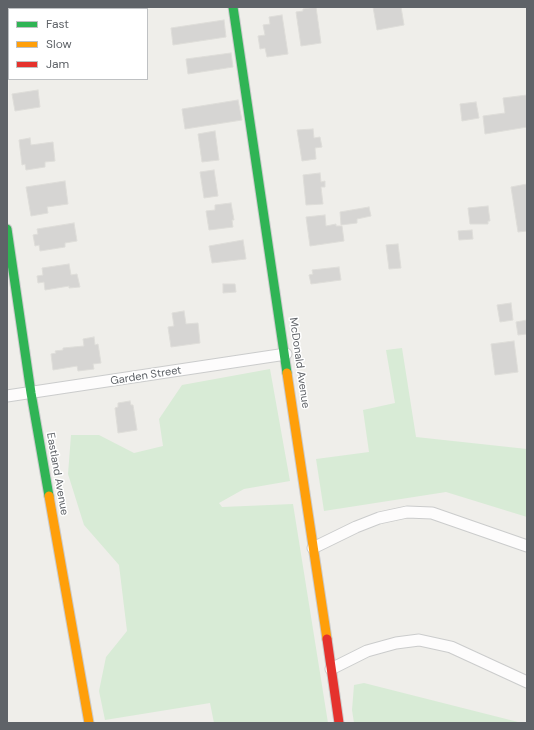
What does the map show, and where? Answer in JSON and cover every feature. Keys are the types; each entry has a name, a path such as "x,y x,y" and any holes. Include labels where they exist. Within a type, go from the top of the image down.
{"street":[{"name":"McDonald Avenue","path":"233,7 286,354 339,723"},
{"name":"Eastland Avenue","path":"7,229 30,393 89,723"},
{"name":"Garden Street","path":"7,396 286,354"},
{"path":"313,548 356,527 379,518 407,512 432,513 527,546"},
{"path":"331,669 368,651 396,643 419,640 450,647 527,682"}],"green space":[{"path":"402,348 416,437 527,449 527,517 446,492 324,511 316,459 369,452 363,410 395,403 386,350"},
{"path":"270,369 290,481 244,489 219,503 222,507 293,504 328,723 214,723 210,703 105,720 99,691 106,657 127,631 119,565 84,525 68,474 71,435 99,435 134,453 163,446 159,419 182,385"},
{"path":"364,683 522,723 354,723 352,710 354,685"}],"building":[{"path":"316,7 321,43 301,46 296,12 303,11 303,9"},
{"path":"373,7 401,7 404,25 377,30"},
{"path":"282,15 288,54 267,57 265,48 260,49 258,36 265,35 263,25 270,24 269,17"},
{"path":"224,20 226,37 173,45 171,28"},
{"path":"8,46 8,65 7,59"},
{"path":"231,53 233,67 188,74 186,59"},
{"path":"38,90 40,107 15,111 12,94"},
{"path":"527,95 527,127 485,134 483,116 505,113 503,98"},
{"path":"238,100 242,120 185,129 182,109"},
{"path":"476,102 479,118 462,121 460,104"},
{"path":"313,129 314,138 320,137 322,147 315,148 316,159 302,161 297,130"},
{"path":"215,131 219,160 202,162 198,134"},
{"path":"30,138 31,145 53,142 55,161 45,162 45,167 26,170 25,164 22,165 19,140"},
{"path":"214,170 218,196 204,198 200,172"},
{"path":"320,173 321,182 325,181 325,187 321,187 323,204 306,205 303,175"},
{"path":"65,181 68,204 47,207 48,213 31,216 26,187"},
{"path":"527,184 527,231 518,232 511,187"},
{"path":"231,203 234,220 232,220 233,227 209,230 206,211 215,210 215,205"},
{"path":"488,206 490,221 488,221 488,224 470,224 468,208"},
{"path":"369,207 371,216 357,219 357,223 341,225 340,212"},
{"path":"325,215 326,226 336,224 336,226 342,226 344,241 310,246 306,217"},
{"path":"74,223 77,241 65,243 65,247 40,251 39,245 35,246 33,235 38,234 37,229"},
{"path":"472,230 473,239 459,240 458,231"},
{"path":"243,240 246,259 212,263 209,246"},
{"path":"398,244 401,268 389,269 386,245"},
{"path":"69,264 71,275 77,274 80,287 69,288 69,286 45,290 44,282 38,283 37,276 43,275 42,268"},
{"path":"339,267 341,280 311,284 309,275 313,274 312,270"},
{"path":"223,284 235,284 236,292 223,293"},
{"path":"511,303 513,320 500,322 497,305"},
{"path":"184,311 186,324 198,323 200,343 171,347 168,327 174,326 172,313"},
{"path":"527,320 527,334 518,335 516,322"},
{"path":"94,337 95,345 98,344 101,363 93,364 94,369 78,371 77,366 53,370 51,354 56,353 55,351 63,350 63,348 84,346 83,339"},
{"path":"514,341 518,372 495,375 491,344"},
{"path":"130,401 131,405 133,405 137,430 118,433 115,408 118,407 118,403"}],"traffic: fast":[{"path":"66,8 73,7"},
{"path":"233,7 287,373"},
{"path":"7,229 31,393 49,496"}],"traffic: slow":[{"path":"287,373 327,639"},
{"path":"49,496 89,723"}],"traffic: jam":[{"path":"327,639 339,723"}]}
